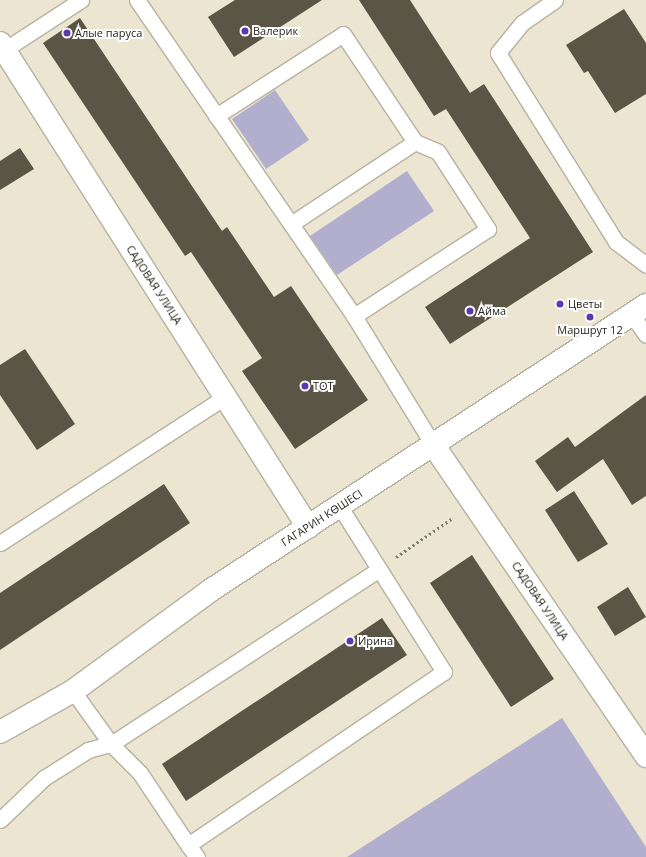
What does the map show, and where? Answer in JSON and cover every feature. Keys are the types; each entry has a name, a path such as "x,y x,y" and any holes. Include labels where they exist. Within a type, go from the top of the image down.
{"street":[{"name":"САДОВАЯ УЛИЦА","path":"2,47 308,527"},
{"name":"ГАГАРИН КӨШЕСІ","path":"0,732 73,692 211,590 434,446 639,310"},
{"name":"САДОВАЯ УЛИЦА","path":"434,446 646,756"}],"lane":[{"path":"2,47 82,0"},
{"path":"137,0 354,316 434,446"},
{"path":"555,0 522,23 498,53 616,242 646,265"},
{"path":"216,116 343,34 415,142 438,152 488,228 354,316"},
{"path":"291,224 415,142"},
{"path":"639,310 646,335"},
{"path":"0,542 226,397"},
{"path":"188,845 444,672 340,507"},
{"path":"0,820 44,778 88,750 111,744 379,569"},
{"path":"73,692 111,744 140,773 197,857"}],"path":[{"path":"379,569 473,504"}],"shaded area":[{"path":"275,90 309,140 266,169 232,119"},
{"path":"407,171 434,211 337,275 310,236"},
{"path":"562,718 646,847 646,857 347,857"}],"building":[{"path":"235,0 322,0 234,57 208,17"},
{"path":"359,0 410,0 470,93 484,84 593,252 450,344 425,307 530,238 446,109 434,116"},
{"path":"624,9 646,43 646,94 615,113 588,71 584,73 566,45"},
{"path":"80,18 222,231 227,227 274,297 291,286 368,400 295,449 242,371 262,358 191,252 185,256 43,43"},
{"path":"20,148 34,169 0,190 0,161"},
{"path":"25,349 75,424 37,450 0,395 0,365"},
{"path":"646,395 646,496 632,505 603,459 557,492 535,461 568,437 575,447"},
{"path":"164,484 190,523 0,650 0,593"},
{"path":"574,491 608,544 578,562 545,510"},
{"path":"472,555 554,679 511,707 430,583"},
{"path":"628,587 646,617 615,636 597,607"},
{"path":"382,618 407,655 186,801 162,764"}],"place":[{"name":"Валерик","path":"245,31"},
{"name":"Алые паруса","path":"67,33"},
{"name":"Цветы","path":"560,304"},
{"name":"Айма","path":"470,311"},
{"name":"Маршрут 12","path":"590,317"},
{"name":"ТОТ","path":"305,386"},
{"name":"Ирина","path":"350,641"}]}
